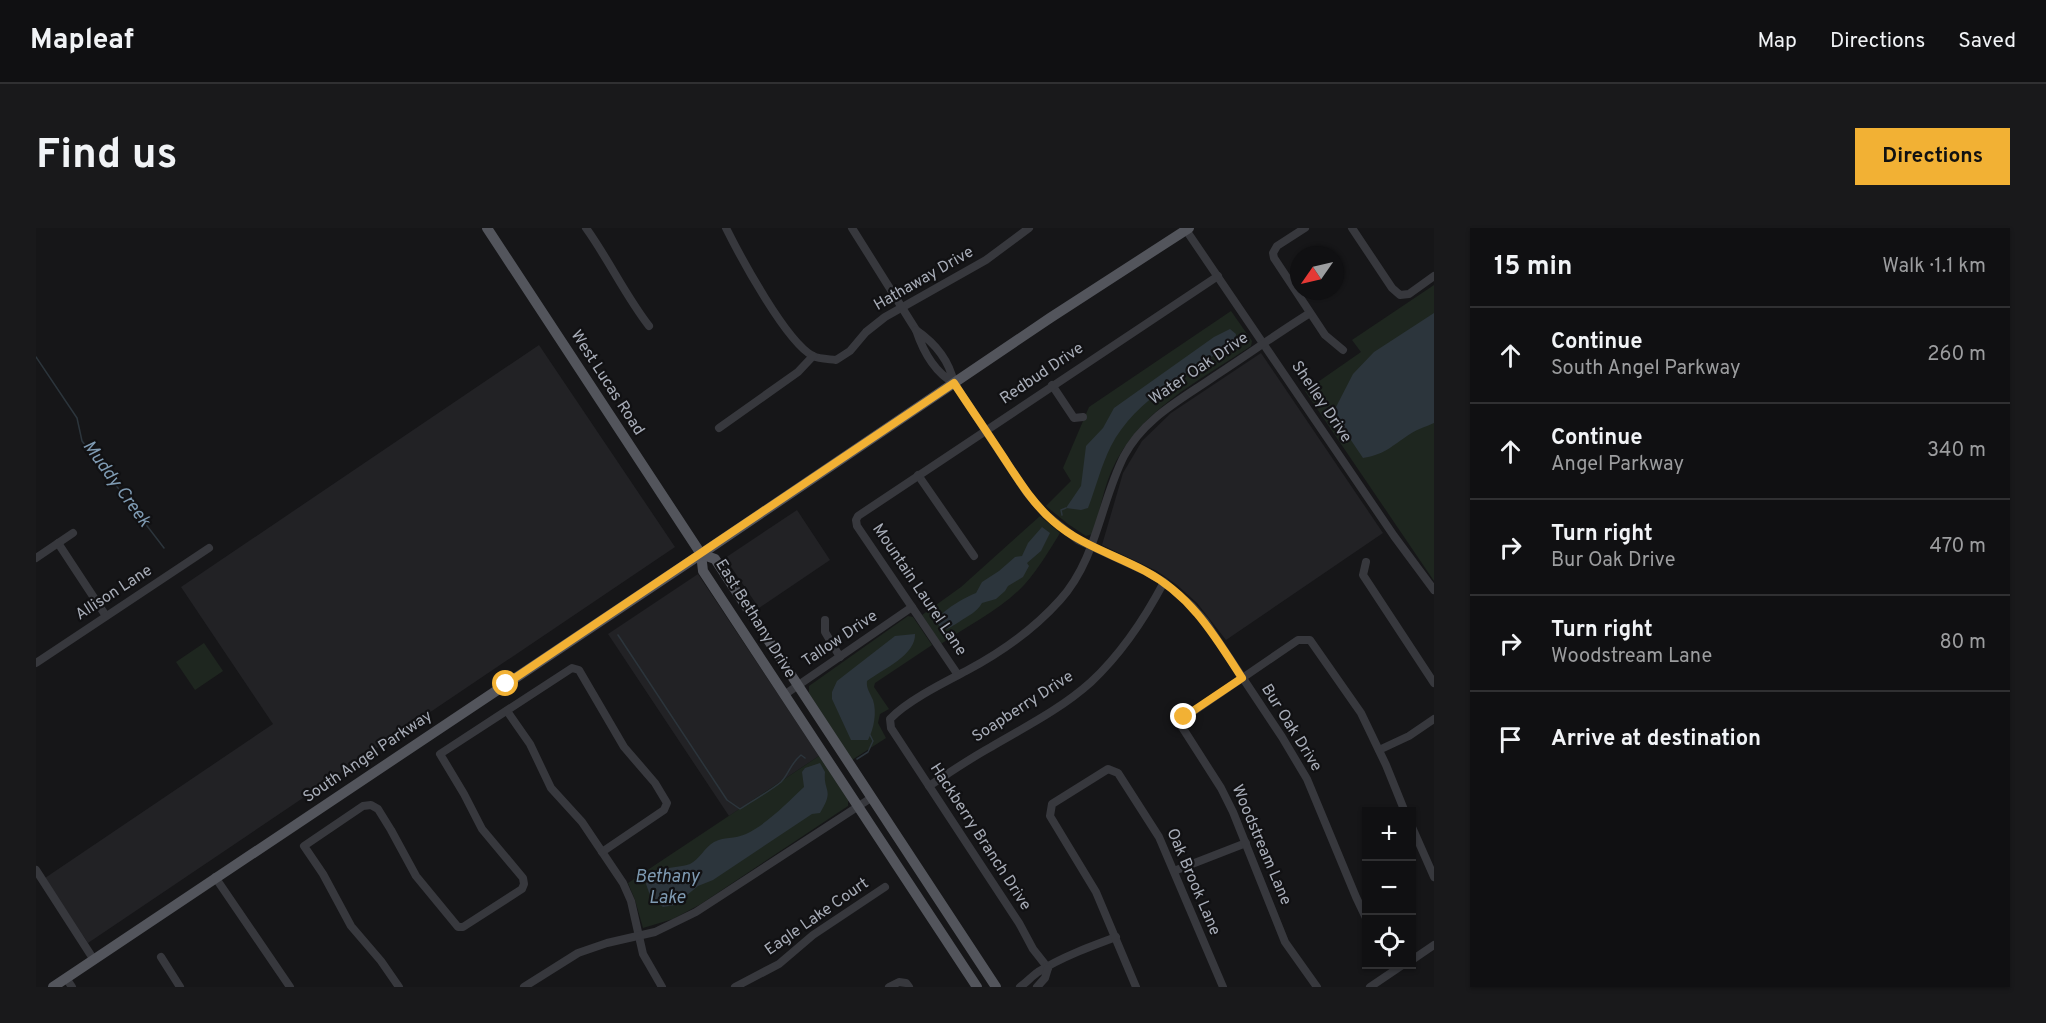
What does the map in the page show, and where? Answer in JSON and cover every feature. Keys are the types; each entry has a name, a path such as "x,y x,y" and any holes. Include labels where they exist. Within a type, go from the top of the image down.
{"main road":[{"name":"West Lucas Road","path":"487,228 701,554"},
{"name":"South Angel Parkway","path":"53,987 69,983 94,960 215,877 1187,229"},
{"name":"East Bethany Drive","path":"977,987 703,571 701,554 715,559 996,987"}],"street":[{"path":"586,228 602,250 633,306 649,327"},
{"path":"719,428 798,372 813,356 801,346 766,300 726,228"},
{"name":"Bur Oak Drive","path":"852,228 916,330 933,342 951,370 954,383 1038,506 1066,532 1092,548 1145,571 1164,582 1192,606 1205,621 1307,779 1365,915"},
{"name":"Hathaway Drive","path":"813,356 836,360 842,357 866,332 885,317 986,260 1029,228"},
{"path":"1305,228 1277,246 1273,253 1276,263 1325,335 1343,350"},
{"path":"1352,228 1392,288 1400,295 1409,294 1434,276"},
{"name":"Shelley Drive","path":"1187,229 1394,536 1434,590"},
{"name":"Redbud Drive","path":"856,520 858,516 918,475 1218,276"},
{"name":"Water Oak Drive","path":"889,722 891,717 1004,647 1040,621 1062,598 1086,561 1113,483 1125,455 1137,436 1162,411 1310,312"},
{"path":"1052,385 1074,418 1083,417"},
{"path":"918,475 974,556"},
{"name":"Mountain Laurel Lane","path":"856,520 857,526 958,675"},
{"path":"36,558 73,533"},
{"path":"58,543 106,616"},
{"name":"Allison Lane","path":"36,663 209,548"},
{"path":"1366,562 1363,575 1434,683"},
{"name":"Soapberry Drive","path":"929,786 1058,707 1090,682 1119,651 1137,627 1164,582"},
{"name":"Tallow Drive","path":"784,695 912,607"},
{"path":"825,620 825,632 840,657"},
{"name":"Woodstream Lane","path":"1317,987 1285,942 1246,843 1221,788 1181,724 1184,717 1298,640 1306,639 1314,642 1361,713 1379,750"},
{"path":"399,987 381,961 351,926 323,874 304,846 363,806 375,807 391,830 416,876 458,927 463,927 522,889 524,881 482,829 440,754 574,668 579,670 598,699 619,740 655,783 667,803 664,810 602,852"},
{"path":"507,711 530,744 552,788 582,822 627,891 646,960 662,987"},
{"path":"1403,807 1379,750 1434,719"},
{"name":"Hackberry Branch Drive","path":"889,722 889,726 1019,922 1033,949 1048,968"},
{"name":"Oak Brook Lane","path":"1116,937 1096,892 1051,819 1049,812 1052,804 1104,770 1115,771 1159,837 1218,980 1223,987"},
{"path":"524,987 578,953 655,932 696,912 871,798"},
{"path":"1416,837 1434,877"},
{"path":"1174,871 1246,843"},
{"path":"36,870 94,960"},
{"path":"215,877 290,987"},
{"name":"Eagle Lake Court","path":"735,987 779,964 813,935 885,887"},
{"path":"1020,987 1040,970 1116,937 1136,987"},
{"path":"1416,957 1434,945"},
{"path":"161,957 180,987"},
{"path":"1037,987 1045,978 1048,968"},
{"path":"1370,987 1396,969"},
{"path":"889,987 895,983 906,985"}],"shaded area":[{"path":"1434,285 1434,581 1305,391 1361,352 1352,340"},
{"path":"1231,311 1252,341 1251,346 1171,399 1137,432 1122,451 1111,472 1093,534 1086,536 1046,506 1071,481 1063,468 1089,407"},
{"path":"539,345 675,547 88,943 45,878 273,724 181,587"},
{"path":"1261,353 1383,533 1226,640 1197,603 1177,585 1157,571 1102,545 1123,473 1142,441 1171,413"},
{"path":"797,510 830,560 759,608 725,558"},
{"path":"1040,516 1060,533 1035,572 1007,601 941,644 922,615 961,587"},
{"path":"698,574 819,756 729,816 608,634"},
{"path":"908,616 913,617 932,645 875,683 874,687 889,709 880,714 878,723 886,738 852,760 809,693 809,686"},
{"path":"204,643 223,671 195,690 176,662"},
{"path":"819,756 848,800 848,806 701,904 673,919 643,928 628,883"}],"water":[{"path":"1434,313 1434,423 1413,432 1382,452 1363,458 1336,418 1336,407 1353,374 1374,352"},
{"path":"1230,329 1236,334 1235,342 1166,387 1135,414 1122,429 1107,454 1088,508 1081,510 1066,508 1081,486 1086,446 1103,428 1114,408 1214,337"},
{"path":"1042,527 1050,533 1041,551 1027,563 1029,566 1023,577 1008,586 996,599 982,603 975,612 949,628 944,629 939,626 937,621 943,613 976,593 982,582 1015,557 1022,556 1028,543"},
{"path":"915,634 914,642 904,655 867,681 874,705 873,726 868,740 851,740 832,699 832,692 837,681 895,636"},
{"name":"Bethany Lake","path":"820,763 825,772 828,795 820,813 812,814 713,880 698,886 675,905 663,907 651,898 646,884 654,873 690,864 714,842 742,836 762,825 804,787 802,772 805,768"}],"waterway":[{"name":"Muddy Creek","path":"36,357 77,418 82,441 164,548"},
{"path":"1062,515 1061,510 1066,508"},
{"path":"618,635 727,800 740,809 781,782 801,755 805,758"},
{"path":"857,759 868,752 873,741 870,735"}],"route":[{"path":"506,684 954,383 1027,493 1046,514 1078,540 1164,582 1192,606 1221,644 1242,678 1184,717"}]}
